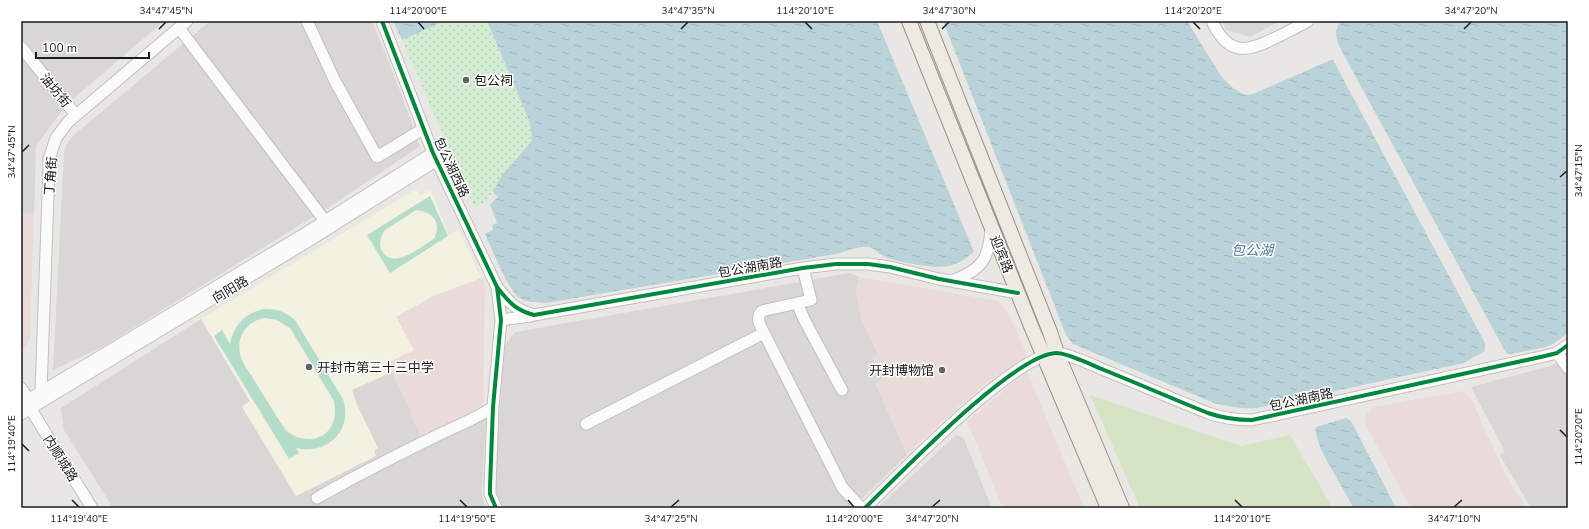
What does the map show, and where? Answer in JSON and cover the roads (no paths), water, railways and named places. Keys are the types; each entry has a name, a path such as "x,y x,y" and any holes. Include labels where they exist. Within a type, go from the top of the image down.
{"main road":[{"name":"迎宾路","path":"909,21 1018,293 1051,354 1122,508"},
{"name":"迎宾路","path":"927,21 1044,317 1051,354 1108,508"}],"street":[{"name":"丁角街","path":"42,391 50,158 56,138 76,115 187,21"},
{"path":"307,21 335,81 377,157 423,129"},
{"name":"包公湖西路","path":"382,21 435,157 497,286 502,320 493,407 490,487 492,499 496,508"},
{"path":"1212,21 1225,42 1235,48 1245,49 1264,44 1308,21"},
{"path":"179,28 325,221"},
{"name":"油坊街","path":"21,47 76,115"},
{"name":"向阳路","path":"26,405 42,391 325,221 435,157"},
{"name":"向阳路","path":"26,405 310,240 435,157"},
{"path":"952,281 969,273 982,261 990,246 992,227"},
{"name":"包公湖南路","path":"502,320 803,268 836,264 868,264 890,267 952,281 1018,293"},
{"path":"803,268 811,300 762,311 758,318 764,333 842,488 861,508"},
{"path":"497,286 506,299 516,308 522,312 534,315"},
{"path":"797,303 842,390"},
{"path":"586,424 764,333"},
{"name":"包公湖南路","path":"1051,354 1082,361 1208,413 1243,420 1260,418 1557,353 1568,345"},
{"path":"1557,353 1568,368"},
{"path":"865,508 972,405 1021,368 1051,354"},
{"name":"内顺城路","path":"21,388 26,405 92,508"},
{"path":"318,498 352,478 456,425 485,413 493,407"}],"water":[{"path":"393,21 445,21 402,40"},
{"path":"487,21 877,21 974,252 956,264 938,267 919,265 891,259 870,248 860,247 836,254 546,303 530,302 521,299 516,295 506,279 485,234 493,230 492,225 497,223 490,204 498,197 493,192 502,175 531,142 532,136 529,120"},
{"name":"包公湖","path":"943,21 1187,21 1221,76 1232,87 1243,94 1249,95 1333,60 1485,343 1485,351 1464,363 1257,408 1246,408 1230,407 1214,403 1073,344 1066,335"},
{"path":"1341,21 1568,21 1568,333 1553,344 1546,347 1511,354 1507,354 1505,351 1339,46 1336,33 1337,27"},
{"path":"1346,418 1351,421 1396,508 1353,508 1330,467 1319,444 1316,435 1316,427"}],"place":[{"name":"包公祠","path":"466,80"},
{"name":"开封市第三十三中学","path":"309,367"},
{"name":"开封博物馆","path":"942,370"}]}
